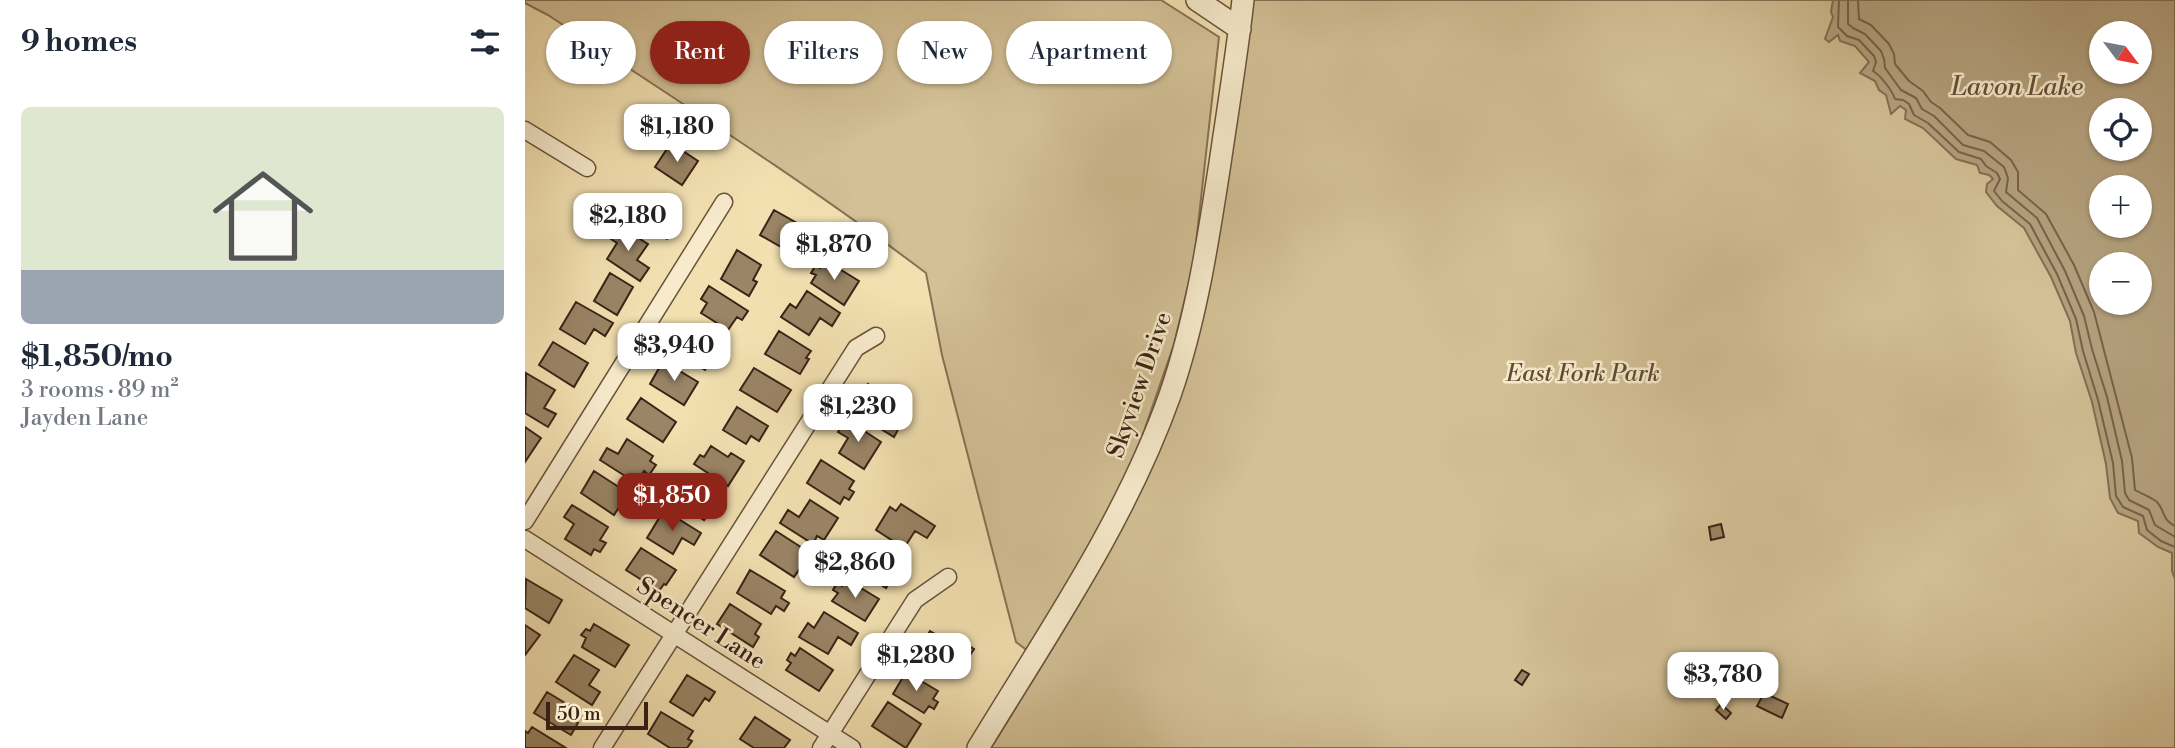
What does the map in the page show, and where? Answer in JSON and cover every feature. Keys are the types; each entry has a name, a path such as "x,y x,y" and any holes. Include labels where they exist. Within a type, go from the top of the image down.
{"street":[{"path":"1197,0 1240,29"},
{"name":"Skyview Drive","path":"978,748 1114,520 1144,460 1169,396 1187,339 1202,276 1243,0"},
{"path":"525,130 587,169"},
{"path":"525,521 724,202"},
{"path":"602,748 856,348 876,336"},
{"name":"Spencer Lane","path":"525,539 673,634 825,741 852,748"},
{"path":"825,741 915,600 948,577"}],"green space":[{"path":"525,0 1161,0 1219,37 1194,261 1174,344 1142,437 1111,509 1028,651 1016,642 942,355 926,273 786,173 653,84 750,84 750,21 650,21 650,82 636,73 636,21 557,21 525,3"},
{"name":"East Fork Park","path":"1253,0 2005,0 2096,175 2089,175 2089,238 2135,238 2144,252 2089,252 2089,315 2152,315 2152,265 2175,301 2175,748 991,748 1088,590 1117,536 1145,481 1190,366 1205,306"}],"water":[{"name":"Lavon Lake","path":"1833,0 2175,0 2175,579 2172,553 2158,547 2139,533 2138,521 2118,513 2110,498 2106,464 2092,402 2076,353 2070,321 2051,277 2024,228 1997,206 1986,192 1987,184 1993,179 1989,175 1980,173 1977,165 1956,159 1923,128 1905,119 1906,110 1900,106 1891,114 1886,95 1879,90 1875,81 1860,73 1869,62 1855,46 1840,41 1838,35 1829,42 1825,39 1833,17"}],"building":[{"path":"671,143 698,161 682,185 655,167"},
{"path":"648,198 680,217 667,239 634,220 639,212 635,210 639,201 644,204"},
{"path":"774,210 802,226 788,251 760,235"},
{"path":"619,226 648,244 637,260 649,268 640,281 607,259 617,243 611,239"},
{"path":"737,250 761,265 753,280 757,282 749,296 721,279"},
{"path":"825,260 859,281 844,305 811,283 816,275 811,273 816,265 820,268"},
{"path":"610,273 633,287 617,315 594,301"},
{"path":"709,286 748,311 742,320 737,317 728,330 701,313 707,303 701,299"},
{"path":"807,291 840,313 832,326 820,318 809,335 781,317 790,304 796,308"},
{"path":"576,302 613,323 605,336 594,329 585,344 560,329"},
{"path":"686,324 720,345 705,370 670,349"},
{"path":"779,331 811,351 800,374 765,354"},
{"path":"553,342 588,363 574,387 539,365"},
{"path":"663,361 698,382 684,405 650,384"},
{"path":"754,368 791,390 777,412 740,390"},
{"path":"526,373 555,390 544,408 556,414 548,427 525,413"},
{"path":"868,384 903,406 893,422 900,426 894,437 852,411"},
{"path":"641,398 676,422 663,442 627,419"},
{"path":"737,407 768,426 759,441 751,436 746,444 723,430"},
{"path":"846,419 881,442 864,469 839,453 848,438 838,432"},
{"path":"525,427 541,438 525,462"},
{"path":"627,439 653,456 650,461 656,465 649,475 644,471 636,483 600,460 607,448 618,454"},
{"path":"711,446 728,457 731,453 744,461 728,486 694,464 700,455 704,457"},
{"path":"821,460 854,481 849,489 854,492 849,500 844,497 840,504 807,483"},
{"path":"594,471 628,493 614,515 581,493"},
{"path":"683,476 718,498 704,520 675,501 683,488 677,484"},
{"path":"810,500 838,518 824,540 817,536 813,544 780,523 788,510 799,517"},
{"path":"901,504 935,526 927,538 915,531 904,548 876,530 890,507 896,511"},
{"path":"572,505 608,527 600,540 606,543 600,552 594,549 591,555 565,539 574,524 564,517"},
{"path":"664,510 701,533 694,545 682,538 673,554 647,538"},
{"path":"1721,524 1724,537 1711,540 1709,527"},
{"path":"776,531 810,553 794,577 760,555"},
{"path":"863,543 900,565 886,588 849,565"},
{"path":"641,548 676,570 659,591 626,570"},
{"path":"750,570 785,591 781,598 789,603 784,611 776,606 771,614 737,593"},
{"path":"526,579 562,600 549,623 525,608"},
{"path":"846,579 879,599 865,621 832,601 838,593 833,590 837,583 842,586"},
{"path":"730,604 761,624 755,634 759,637 753,647 717,624"},
{"path":"824,612 858,633 851,645 838,637 828,654 799,637 808,623 814,628"},
{"path":"594,624 629,645 615,667 582,647 586,638 581,635 586,629 590,631"},
{"path":"525,625 540,635 525,655"},
{"path":"930,631 949,642 953,636 974,649 963,666 958,663 951,675 923,658 929,648 922,644"},
{"path":"800,648 833,670 819,691 786,670 791,663 787,660 791,653 795,656"},
{"path":"574,655 599,670 589,685 600,692 592,705 556,682"},
{"path":"1522,670 1529,674 1522,685 1515,680"},
{"path":"906,672 938,691 933,699 938,702 934,709 929,706 924,713 893,694"},
{"path":"687,675 715,692 709,701 705,698 693,716 670,702"},
{"path":"547,692 580,712 574,721 578,723 571,735 534,713"},
{"path":"1764,693 1788,704 1782,718 1757,706"},
{"path":"888,702 921,724 906,748 872,726"},
{"path":"1721,704 1731,713 1726,719 1716,710"},
{"path":"661,712 693,731 688,739 692,741 687,748 670,748 648,734"},
{"path":"755,717 790,740 784,748 754,748 740,739"},
{"path":"532,727 566,748 525,748 525,731 528,733"}]}
